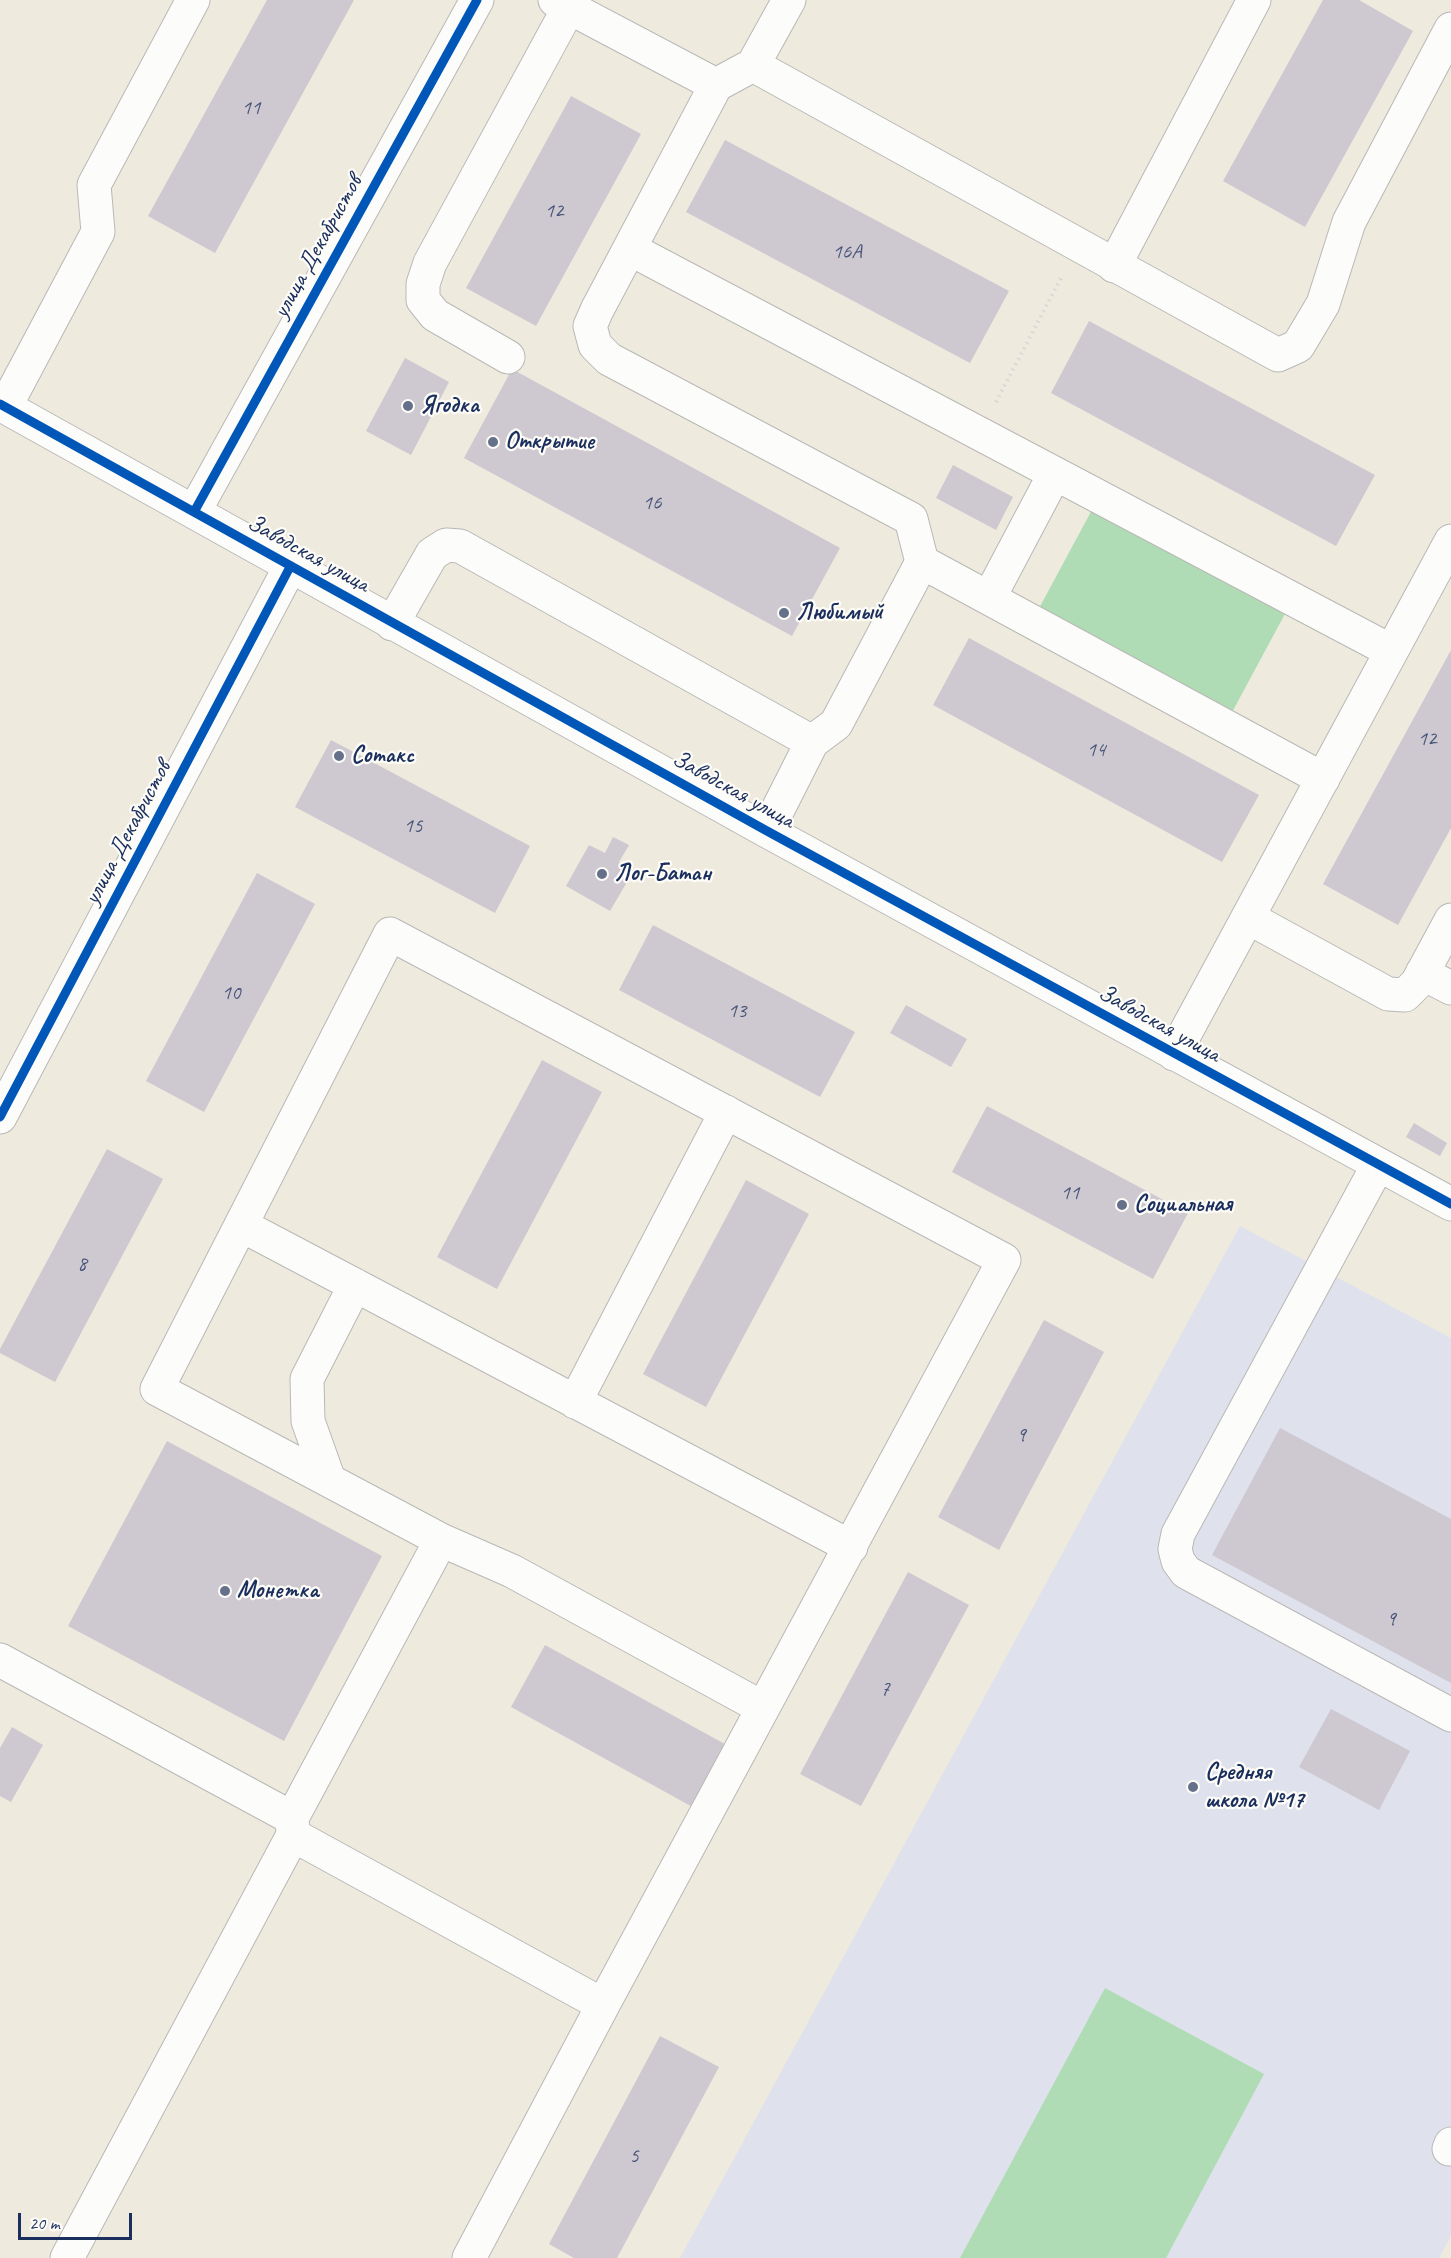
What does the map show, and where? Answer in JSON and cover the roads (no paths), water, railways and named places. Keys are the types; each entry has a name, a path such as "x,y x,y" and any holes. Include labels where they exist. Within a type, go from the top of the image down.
{"street":[{"path":"3,405 98,232 94,185 193,0"},
{"name":"улица Декабристов","path":"194,512 477,0"},
{"path":"767,831 812,742 836,724 921,562 911,519 609,359 595,345 590,327 716,86 753,65 789,0"},
{"path":"1114,266 1254,0"},
{"path":"508,357 435,315 423,300 423,285 430,263 566,3 716,86"},
{"path":"753,65 1278,355 1298,346 1323,304 1349,222 1451,29"},
{"path":"630,249 1391,651"},
{"name":"Заводская улица","path":"3,405 392,624 767,831 1451,1204"},
{"path":"989,598 1054,475"},
{"path":"1174,1054 1451,541"},
{"path":"392,624 432,554 446,545 460,546 812,742"},
{"path":"921,562 1323,779"},
{"name":"улица Декабристов","path":"0,1117 290,567"},
{"path":"1249,918 1388,994 1405,995 1417,983 1451,920"},
{"path":"469,2258 1004,1260 390,934 157,1389 441,1540 512,1571 763,1708"},
{"path":"1422,973 1451,988"},
{"path":"575,1402 726,1112"},
{"path":"1378,1165 1178,1534 1176,1549 1178,1561 1186,1572 1451,1715"},
{"path":"241,1225 851,1547"},
{"path":"329,1480 308,1421 307,1379 355,1285"},
{"path":"70,2257 441,1540"},
{"path":"0,1660 603,2005"}],"place":[{"name":"Ягодка","path":"408,406"},
{"name":"Открытие","path":"493,442"},
{"name":"Любимый","path":"784,613"},
{"name":"Сотакс","path":"339,756"},
{"name":"Лог-Батан","path":"602,874"},
{"name":"Социальная","path":"1122,1205"},
{"name":"Монетка","path":"225,1591"},
{"name":"Средняя школа №17","path":"1193,1787"}]}
